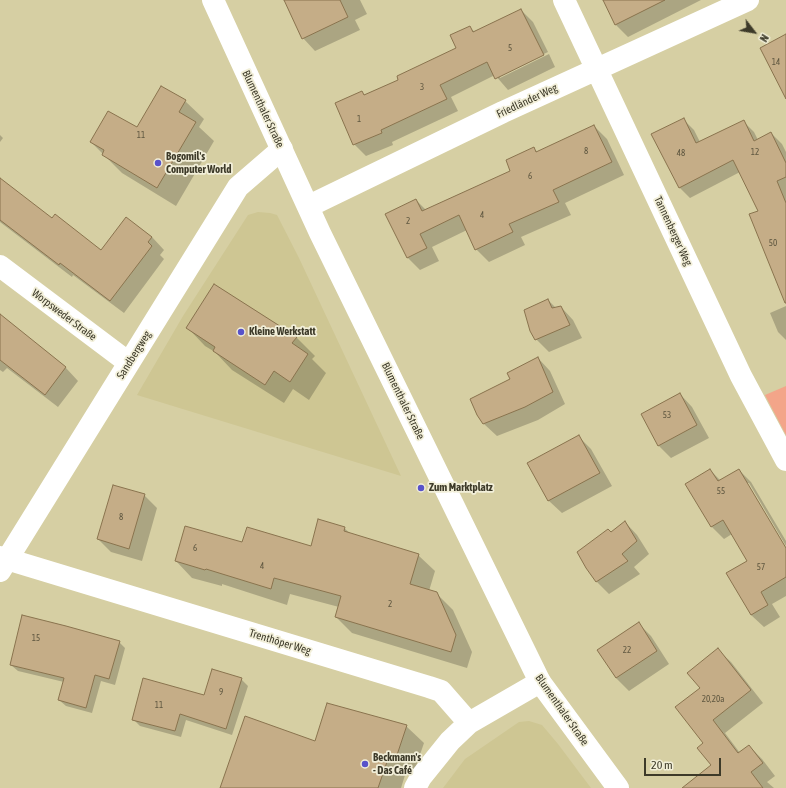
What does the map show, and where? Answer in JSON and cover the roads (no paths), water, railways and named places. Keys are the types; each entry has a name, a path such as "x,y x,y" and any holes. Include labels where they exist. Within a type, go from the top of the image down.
{"street":[{"name":"Blumenthaler Straße","path":"213,0 324,240 540,682 618,788"},
{"name":"Tannenberger Weg","path":"564,0 741,376 786,460"},
{"name":"Friedländer Weg","path":"309,206 503,112 748,0"},
{"name":"Sandbergweg","path":"2,562 129,363 238,187 282,149"},
{"name":"Worpsweder Straße","path":"0,266 129,363"},
{"name":"Trenthöper Weg","path":"2,562 429,687 440,691 469,723"},
{"path":"415,788 421,777 446,747 469,723 540,682"}],"place":[{"name":"Bogomil's Computer World","path":"158,163"},
{"name":"Kleine Werkstatt","path":"241,332"},
{"name":"Zum Marktplatz","path":"421,488"},
{"name":"Beckmann's - Das Café","path":"365,764"}]}
